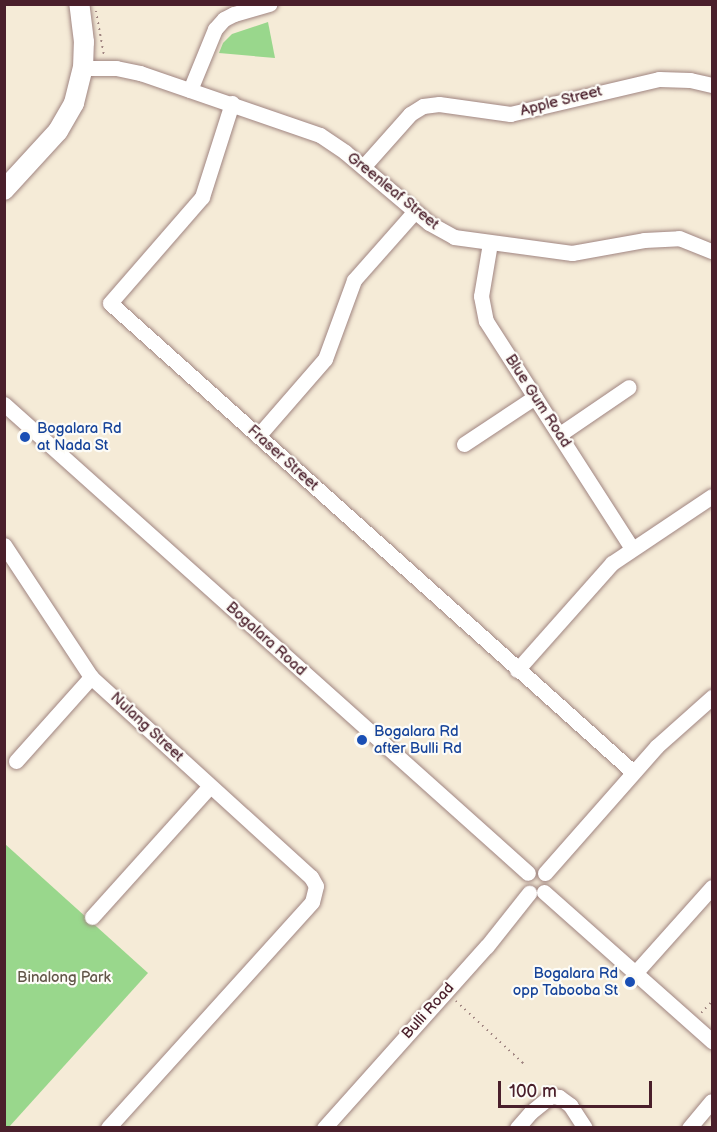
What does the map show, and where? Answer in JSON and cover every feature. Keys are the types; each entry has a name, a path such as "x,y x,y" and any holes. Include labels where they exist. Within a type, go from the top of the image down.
{"main road":[{"path":"4,190 58,131 74,103 83,68 84,42 79,4"}],"street":[{"path":"190,90 215,29 224,19 270,4"},
{"name":"Greenleaf Street","path":"83,68 127,70 232,103 320,135 363,167 415,212 446,234 490,243 572,253 666,238 691,241 712,251"},
{"name":"Apple Street","path":"363,167 410,114 423,106 439,104 510,114 659,79 690,80 712,85"},
{"name":"Fraser Street","path":"232,103 202,196 110,303 633,772"},
{"path":"258,436 325,359 354,280 415,212"},
{"name":"Blue Gum Road","path":"490,243 481,296 486,321 632,548"},
{"path":"560,434 629,387"},
{"path":"464,444 535,396"},
{"name":"Bogalara Road","path":"6,408 528,873"},
{"path":"517,670 612,563 712,496"},
{"name":"Nulang Street","path":"4,545 91,677 311,877 316,886 312,902 108,1128"},
{"path":"16,761 91,677"},
{"path":"545,873 664,738 712,697"},
{"path":"92,917 210,786"},
{"path":"537,893 549,883 545,873 538,870 528,873 524,884 636,972 712,1041"},
{"path":"636,972 712,887"},
{"name":"Bulli Road","path":"324,1128 537,893"},
{"path":"518,1128 531,1112 551,1096 559,1097 570,1105 585,1128"},
{"path":"689,1128 712,1101"}],"path":[{"path":"95,4 104,48"},
{"path":"455,1000 525,1065"},
{"path":"702,1013 712,1001"}],"green space":[{"path":"268,22 275,58 219,53 223,43 232,34"},
{"name":"Binalong Park","path":"5,844 148,973 9,1127 5,1127"}],"place":[{"name":"Bogalara Rd at Nada St","path":"25,437"},
{"name":"Bogalara Rd after Bulli Rd","path":"362,740"},
{"name":"Bogalara Rd opp Tabooba St","path":"630,982"}]}
